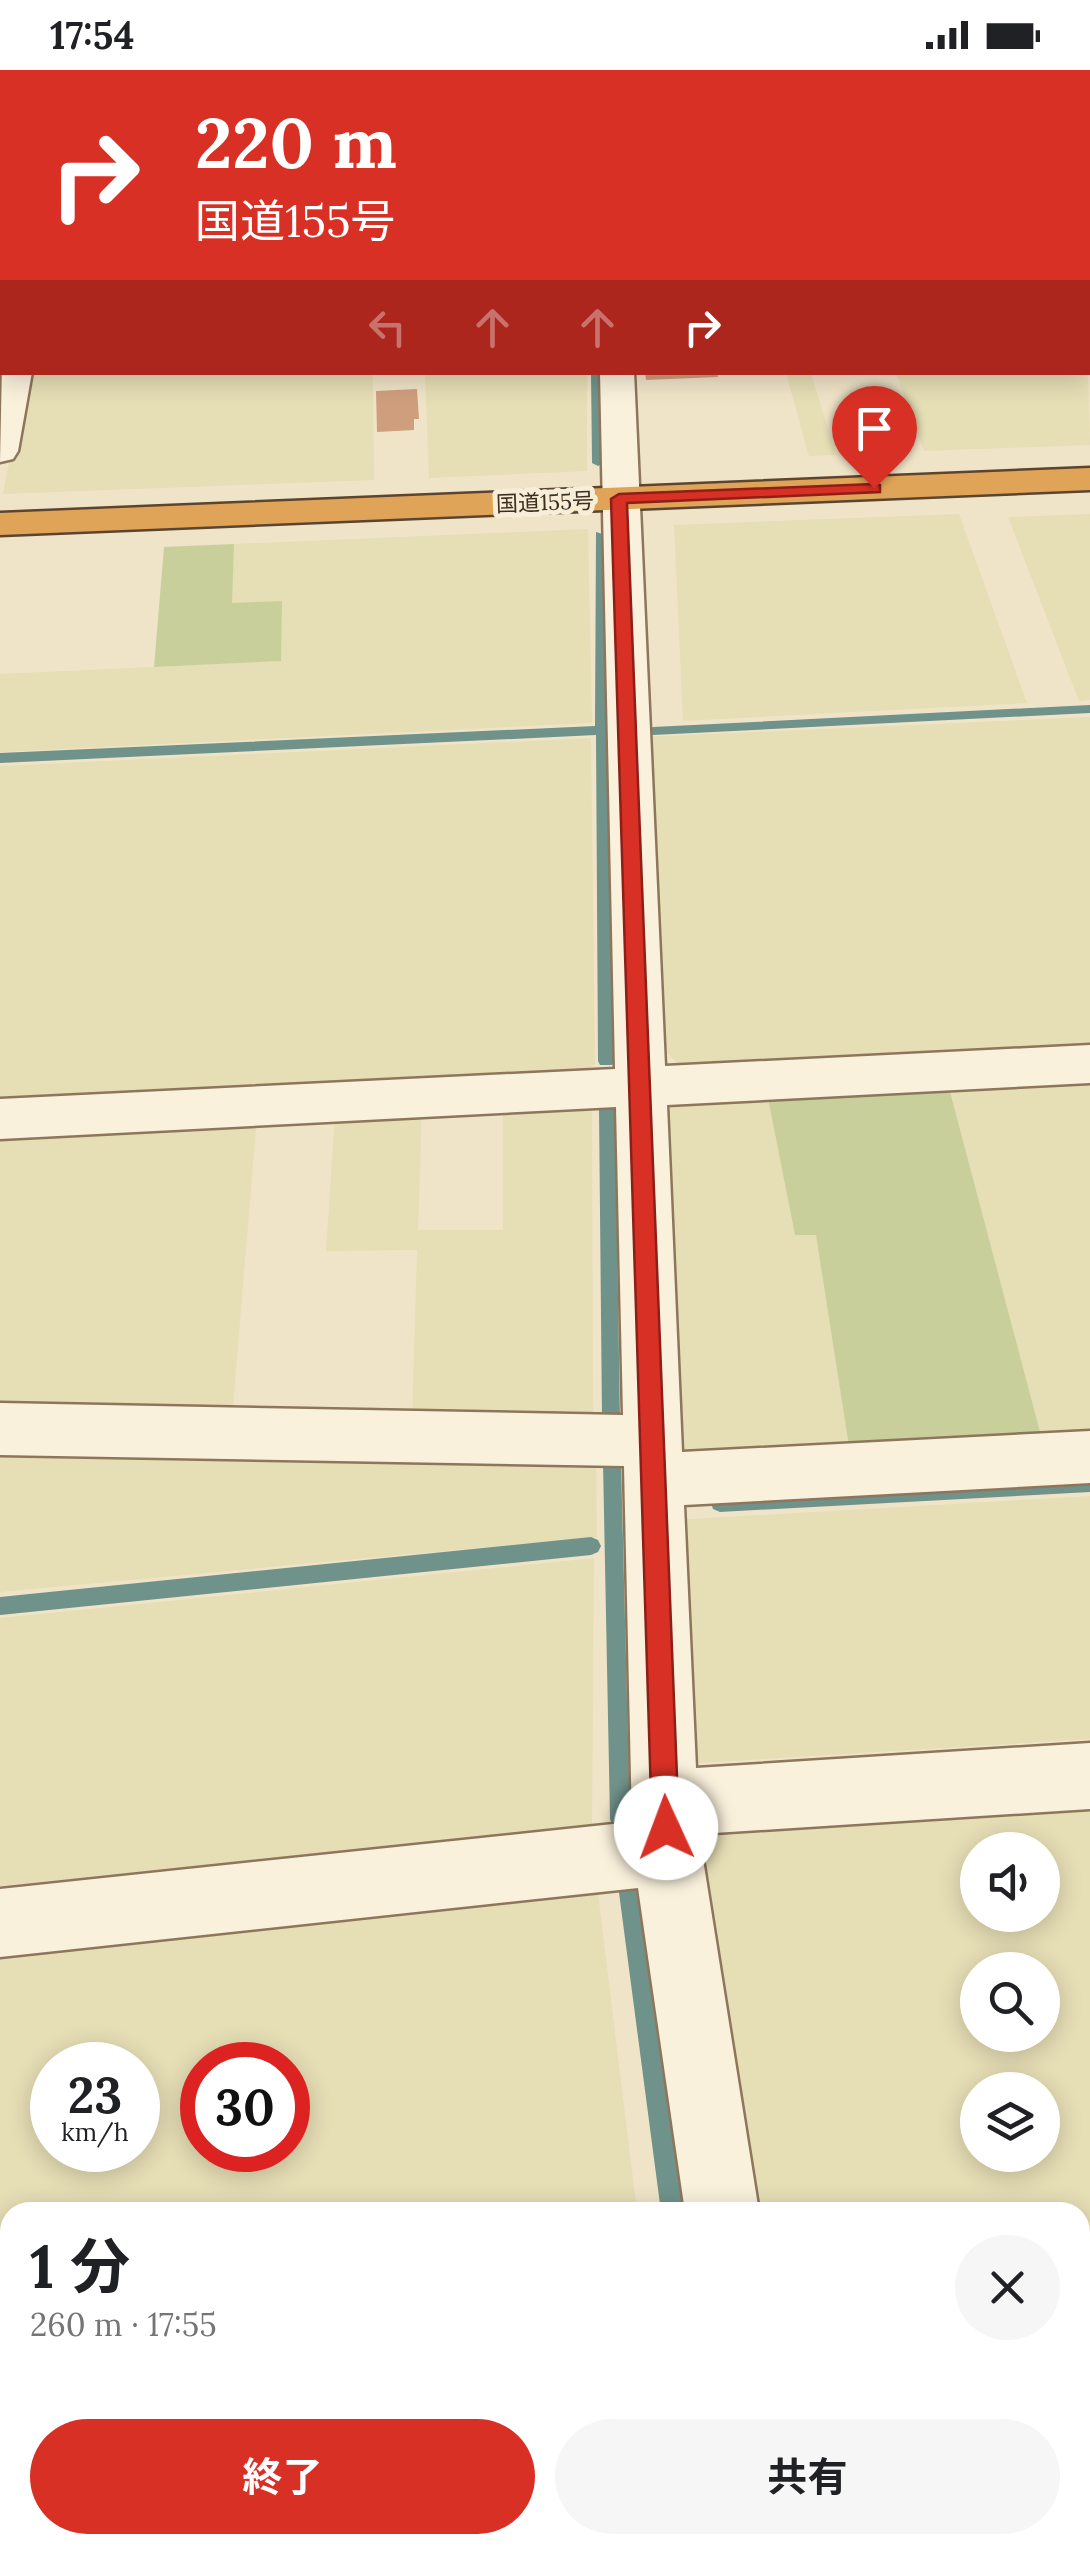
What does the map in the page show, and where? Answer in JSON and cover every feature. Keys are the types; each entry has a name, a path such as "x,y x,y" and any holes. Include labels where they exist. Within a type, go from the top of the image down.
{"highway":[{"name":"国道155号","path":"0,524 1090,479"}],"street":[{"path":"0,451 14,375"},
{"path":"616,375 666,1828 721,2202"},
{"path":"0,1120 1090,1064"},
{"path":"0,1429 652,1460 1090,1456"},
{"path":"0,1923 666,1828 1090,1776"}],"shaded area":[{"path":"26,375 373,375 374,480 3,494"},
{"path":"425,375 587,375 587,471 429,478"},
{"path":"787,375 812,375 836,455 809,456"},
{"path":"897,375 1088,375 1090,445 924,451"},
{"path":"959,514 1027,703 683,721 674,525"},
{"path":"1090,514 1090,700 1079,701 1008,517"},
{"path":"588,529 592,723 0,752 0,674 281,661 231,603 234,544"},
{"path":"1090,717 1090,1052 684,1070 659,1045 642,737"},
{"path":"591,738 595,1064 582,1073 0,1106 0,766"},
{"path":"1090,1077 1090,1440 1043,1443 948,1084"},
{"path":"767,1093 795,1235 816,1234 850,1453 688,1461 674,1444 665,1109 681,1097"},
{"path":"592,1101 593,1424 412,1421 417,1250 326,1251 335,1114 422,1109 418,1230 503,1230 503,1105"},
{"path":"257,1117 232,1418 0,1415 0,1130"},
{"path":"0,1449 596,1461 597,1537 0,1592"},
{"path":"1090,1496 1090,1739 682,1764 673,1520"},
{"path":"594,1558 592,1826 0,1886 0,1618"},
{"path":"1090,1797 1090,2202 751,2202 696,1851 710,1821"},
{"path":"597,1885 636,2202 0,2202 0,1957"}],"green space":[{"path":"234,544 232,603 282,601 281,661 154,667 164,547"},
{"path":"948,1084 1043,1443 850,1453 816,1235 795,1235 767,1093"}],"building":[{"path":"645,375 718,377 646,380"},
{"path":"417,389 419,419 414,419 414,430 377,432 376,391"}],"waterway":[{"path":"597,375 598,463"},
{"path":"600,535 606,1061"},
{"path":"653,731 1090,709"},
{"path":"0,758 602,730"},
{"path":"607,1108 611,1419"},
{"path":"612,1462 620,1819"},
{"path":"720,1503 1090,1484"},
{"path":"0,1606 591,1546"},
{"path":"629,1885 672,2202"}],"route":[{"path":"666,1828 619,499 874,488"}]}
